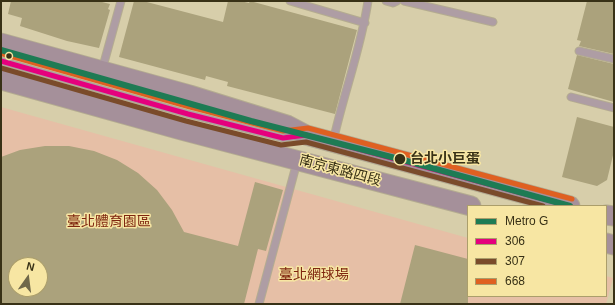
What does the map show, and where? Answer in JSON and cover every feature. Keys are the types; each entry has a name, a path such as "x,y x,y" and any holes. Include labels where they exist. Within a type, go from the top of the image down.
{"main road":[{"name":"南京東路四段","path":"1,43 190,95 287,125 306,135 566,205"},
{"name":"南京東路四段","path":"1,80 181,130 467,205"}],"lane":[{"path":"102,70 121,1"},
{"path":"290,1 365,23"},
{"path":"333,142 338,118 365,23 368,1"},
{"path":"386,1 393,3 397,1"},
{"path":"404,1 493,22"},
{"path":"579,51 614,59"},
{"path":"1,61 188,114 283,138 306,135"},
{"path":"571,97 614,108"},
{"path":"259,304 298,160"}],"green space":[{"name":"臺北體育園區","path":"1,107 467,238 467,297 607,297 607,276 613,278 606,304 1,304"}],"building":[{"path":"11,1 98,1 110,4 108,9 110,10 99,48 67,41 20,26 22,18 8,14"},
{"path":"134,1 143,1 223,22 228,1 249,3 250,1 357,30 335,114 227,86 228,82 206,76 205,80 119,57"},
{"path":"587,1 614,1 614,54 579,46 581,41 577,40"},
{"path":"577,55 614,64 614,102 568,89"},
{"path":"577,117 614,127 614,151 607,180 597,186 562,177"},
{"path":"45,146 69,146 94,151 117,160 138,173 157,190 172,210 184,232 238,246 255,182 283,190 266,251 258,249 244,304 1,304 1,157 20,150"},
{"path":"415,245 467,259 468,304 400,304"}],"metro line":[{"name":"G","path":"1,50 251,121 403,160 566,205"}],"transit line":[{"name":"668","path":"3,54 190,107 283,131 308,128 572,199"},
{"name":"306","path":"1,61 188,114 283,138 306,135 566,205"},
{"name":"307","path":"1,68 186,121 281,145 306,142 539,205"}],"place":[{"name":"台北小巨蛋","path":"400,159"}],"park label":[{"name":"臺北網球場","path":"314,275"}]}
